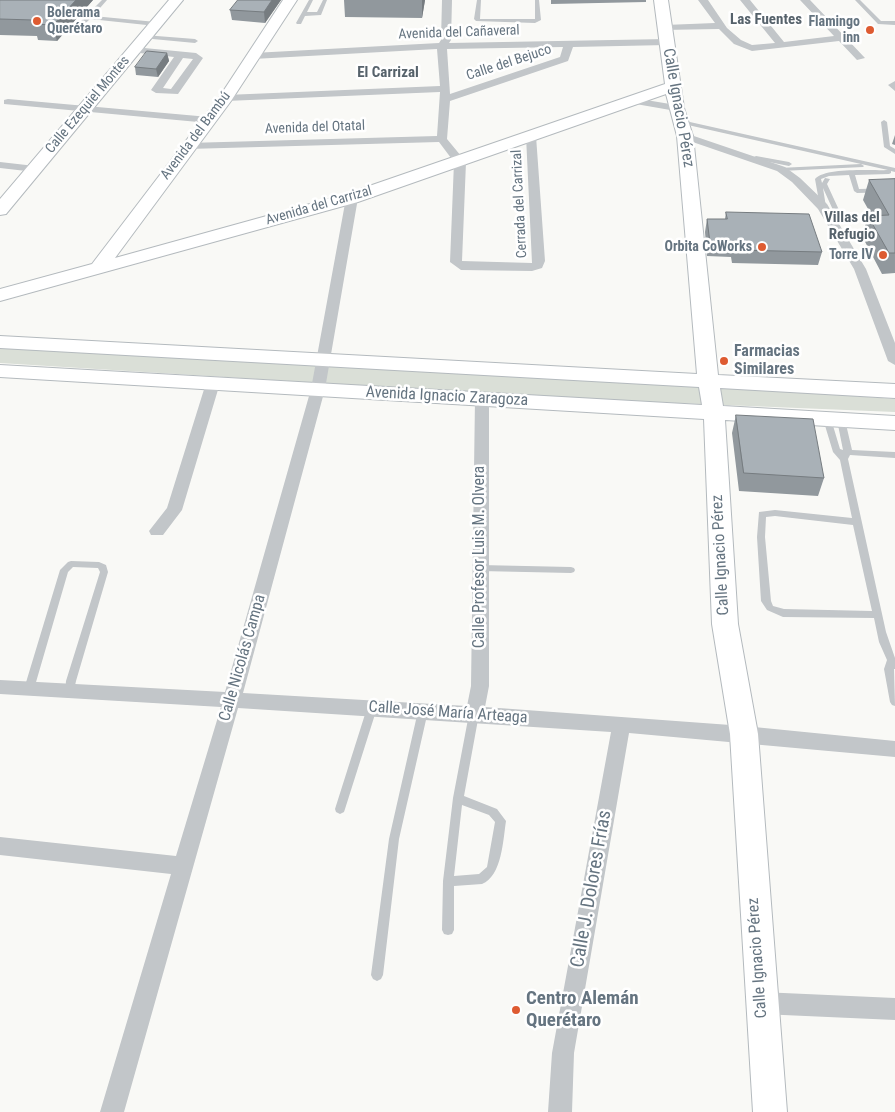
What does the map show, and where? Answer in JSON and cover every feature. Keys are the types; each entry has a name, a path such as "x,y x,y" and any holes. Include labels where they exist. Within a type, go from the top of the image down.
{"street":[{"name":"Calle Ezequiel Montes","path":"0,210 176,0"},
{"name":"Avenida del Bambú","path":"98,268 226,98 290,0"},
{"path":"447,0 446,40 442,46 445,94 442,139 460,162"},
{"name":"Calle Ignacio Pérez","path":"661,0 672,88 681,122 708,380 714,413 725,624 744,734 770,1112"},
{"path":"703,0 721,24 743,46 782,45 842,38"},
{"path":"745,0 782,45"},
{"path":"805,0 860,58"},
{"name":"Avenida del Cañaveral","path":"253,56 442,46 569,43 665,32 692,25 721,24"},
{"name":"Calle del Bejuco","path":"445,94 564,59 569,43"},
{"path":"134,50 179,55"},
{"name":"Avenida del Carrizal","path":"0,295 352,198 672,88"},
{"path":"226,98 445,94"},
{"name":"Avenida del Carrizal","path":"634,101 781,169 796,180 826,212 860,269 895,361"},
{"path":"8,102 209,120"},
{"name":"Cerrada del Carrizal","path":"460,162 456,262 469,267 532,267 538,265 531,136"},
{"name":"Avenida del Otatal","path":"188,146 442,139"},
{"path":"0,165 34,168"},
{"name":"Calle Nicolás Campa","path":"112,1112 232,699 318,389 352,198"},
{"name":"Avenida Ignacio Zaragoza","path":"0,342 895,390"},
{"name":"Avenida Ignacio Zaragoza","path":"0,370 895,424"},
{"path":"158,531 174,510 213,383"},
{"name":"Calle Profesor Luis M. Olvera","path":"474,714 480,686 482,399"},
{"name":"Calle José María Arteaga","path":"0,687 474,714 744,734 895,749"},
{"name":"Calle J. Dolores Frías","path":"560,1112 563,1053 621,725"},
{"path":"0,846 183,866"},
{"path":"761,1003 895,1009"}],"lane":[{"path":"72,33 105,0"},
{"path":"299,23 311,0"},
{"path":"304,14 319,14 325,0"},
{"path":"479,0 478,20 535,21 538,20 537,0"},
{"path":"857,0 880,23 895,23"},
{"path":"89,17 156,24"},
{"path":"144,37 195,41"},
{"path":"895,83 891,85 895,89"},
{"path":"681,122 895,171"},
{"path":"884,122 887,147 895,152"},
{"path":"756,158 804,165"},
{"path":"781,169 876,166"},
{"path":"831,177 824,180 824,184 836,210 826,212 818,179 821,176 895,171"},
{"path":"851,173 857,192 895,190"},
{"path":"834,420 837,452 846,456 895,456"},
{"path":"834,420 846,456 856,522 892,666 895,702"},
{"path":"856,522 775,513 762,514 761,538 766,600 770,608 783,612 878,615"},
{"path":"29,689 64,570 71,564 99,565 103,567 104,572 71,681 70,692"},
{"path":"480,568 572,570"},
{"path":"340,809 372,708"},
{"path":"377,975 394,839 423,711"},
{"path":"448,930 448,881 458,798 474,714"},
{"path":"448,881 482,879 492,869 500,821 494,812 458,798"}],"shaded area":[{"path":"0,348 729,387 895,399 895,412 579,399 0,363"}],"building":[{"path":"0,0 76,0 53,25 34,24 33,20 0,19"},
{"path":"238,0 272,0 264,12 230,10"},
{"path":"147,51 167,53 156,69 135,67"},
{"path":"895,179 895,253 889,253 868,216 889,215 869,180"},
{"path":"726,212 809,214 822,252 735,250 734,244 710,243 707,219 727,219"},
{"path":"736,415 813,419 824,478 744,473"}],"place":[{"name":"Bolerama Querétaro","path":"37,21"},
{"name":"Flamingo inn","path":"870,30"},
{"name":"Orbita CoWorks","path":"762,247"},
{"name":"Torre IV","path":"883,255"},
{"name":"Farmacias Similares","path":"724,361"},
{"name":"Centro Alemán Querétaro","path":"516,1010"}],"district":[{"name":"Las Fuentes","path":"766,20"},
{"name":"El Carrizal","path":"388,73"},
{"name":"Villas del Refugio","path":"852,226"}]}
